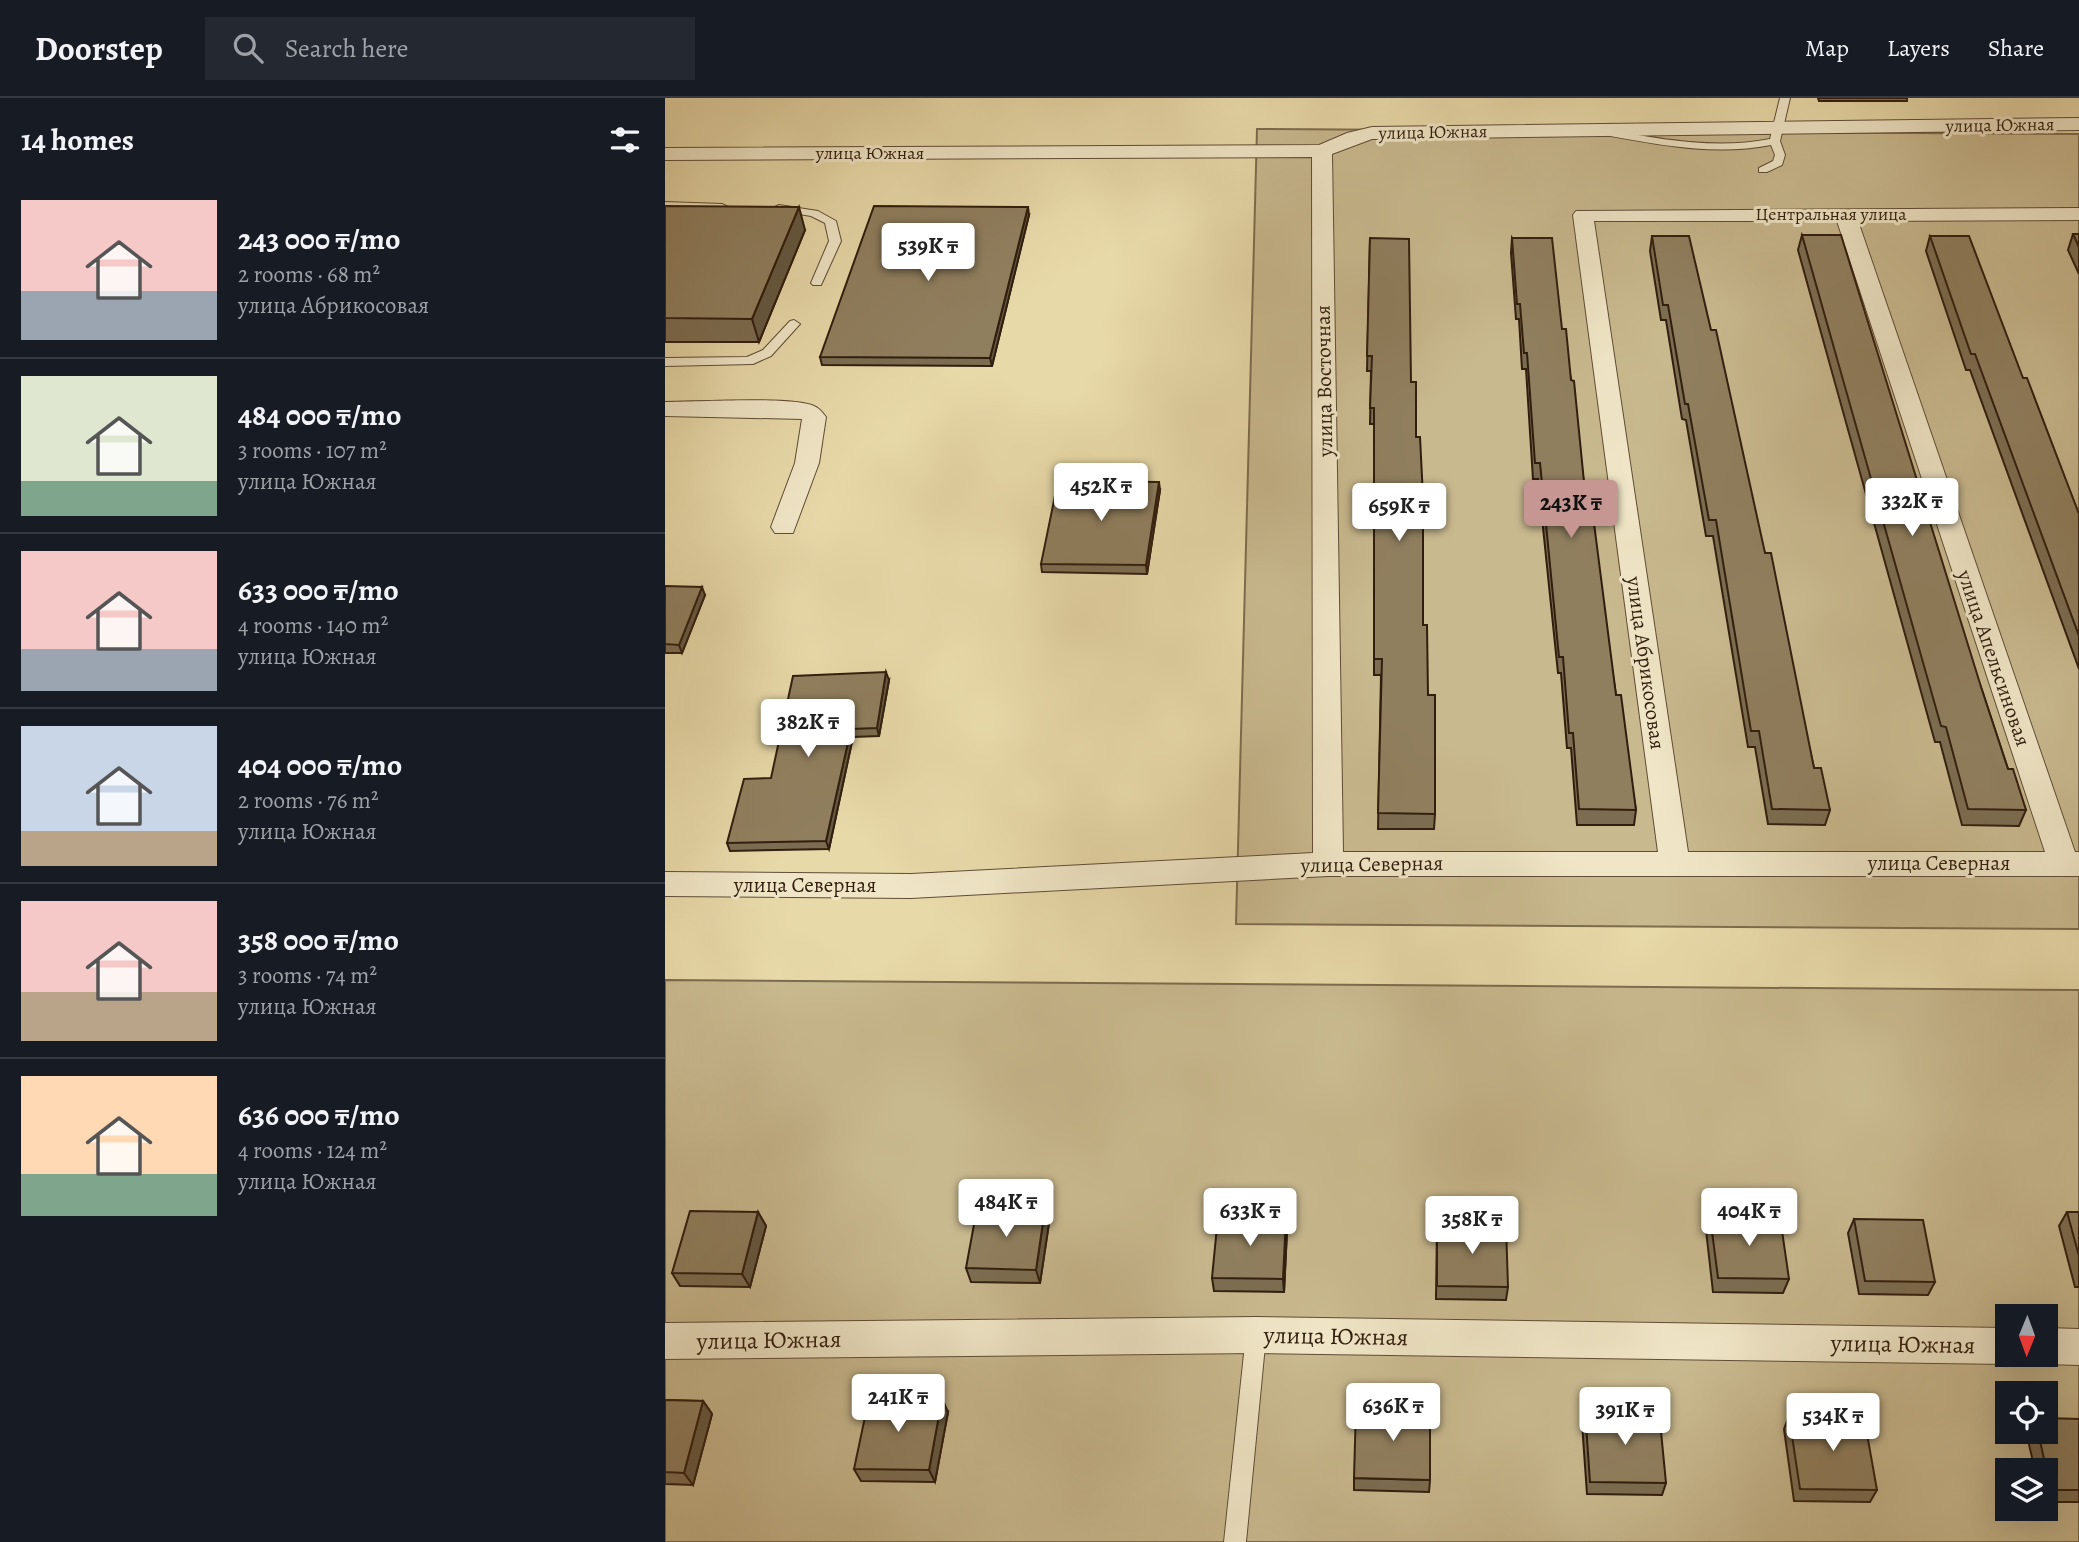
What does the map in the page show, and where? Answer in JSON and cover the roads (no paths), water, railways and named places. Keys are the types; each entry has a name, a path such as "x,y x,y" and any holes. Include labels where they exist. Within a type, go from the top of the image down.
{"street":[{"name":"улица Южная","path":"665,154 1322,150 1372,133 1592,130 1777,134 2079,124"},
{"name":"улица Восточная","path":"1322,150 1328,864"},
{"name":"улица Апельсиновая","path":"1845,214 2071,864"},
{"name":"Центральная улица","path":"1583,215 2079,214"},
{"name":"улица Абрикосовая","path":"1583,215 1674,862"},
{"path":"665,409 791,410 807,411 814,417 807,463 784,527"},
{"name":"улица Северная","path":"665,884 911,886 1328,864 2071,864"},
{"name":"улица Южная","path":"665,1341 1256,1335 1995,1346"},
{"path":"2058,1346 2079,1347"}],"lane":[{"path":"1763,170 1778,163 1780,155 1777,134 1785,98"},
{"path":"665,205 731,207"},
{"path":"768,208 814,213 830,221 835,241 817,283"},
{"path":"665,362 749,361 767,353 794,324"},
{"path":"1235,1542 1256,1335"}]}
